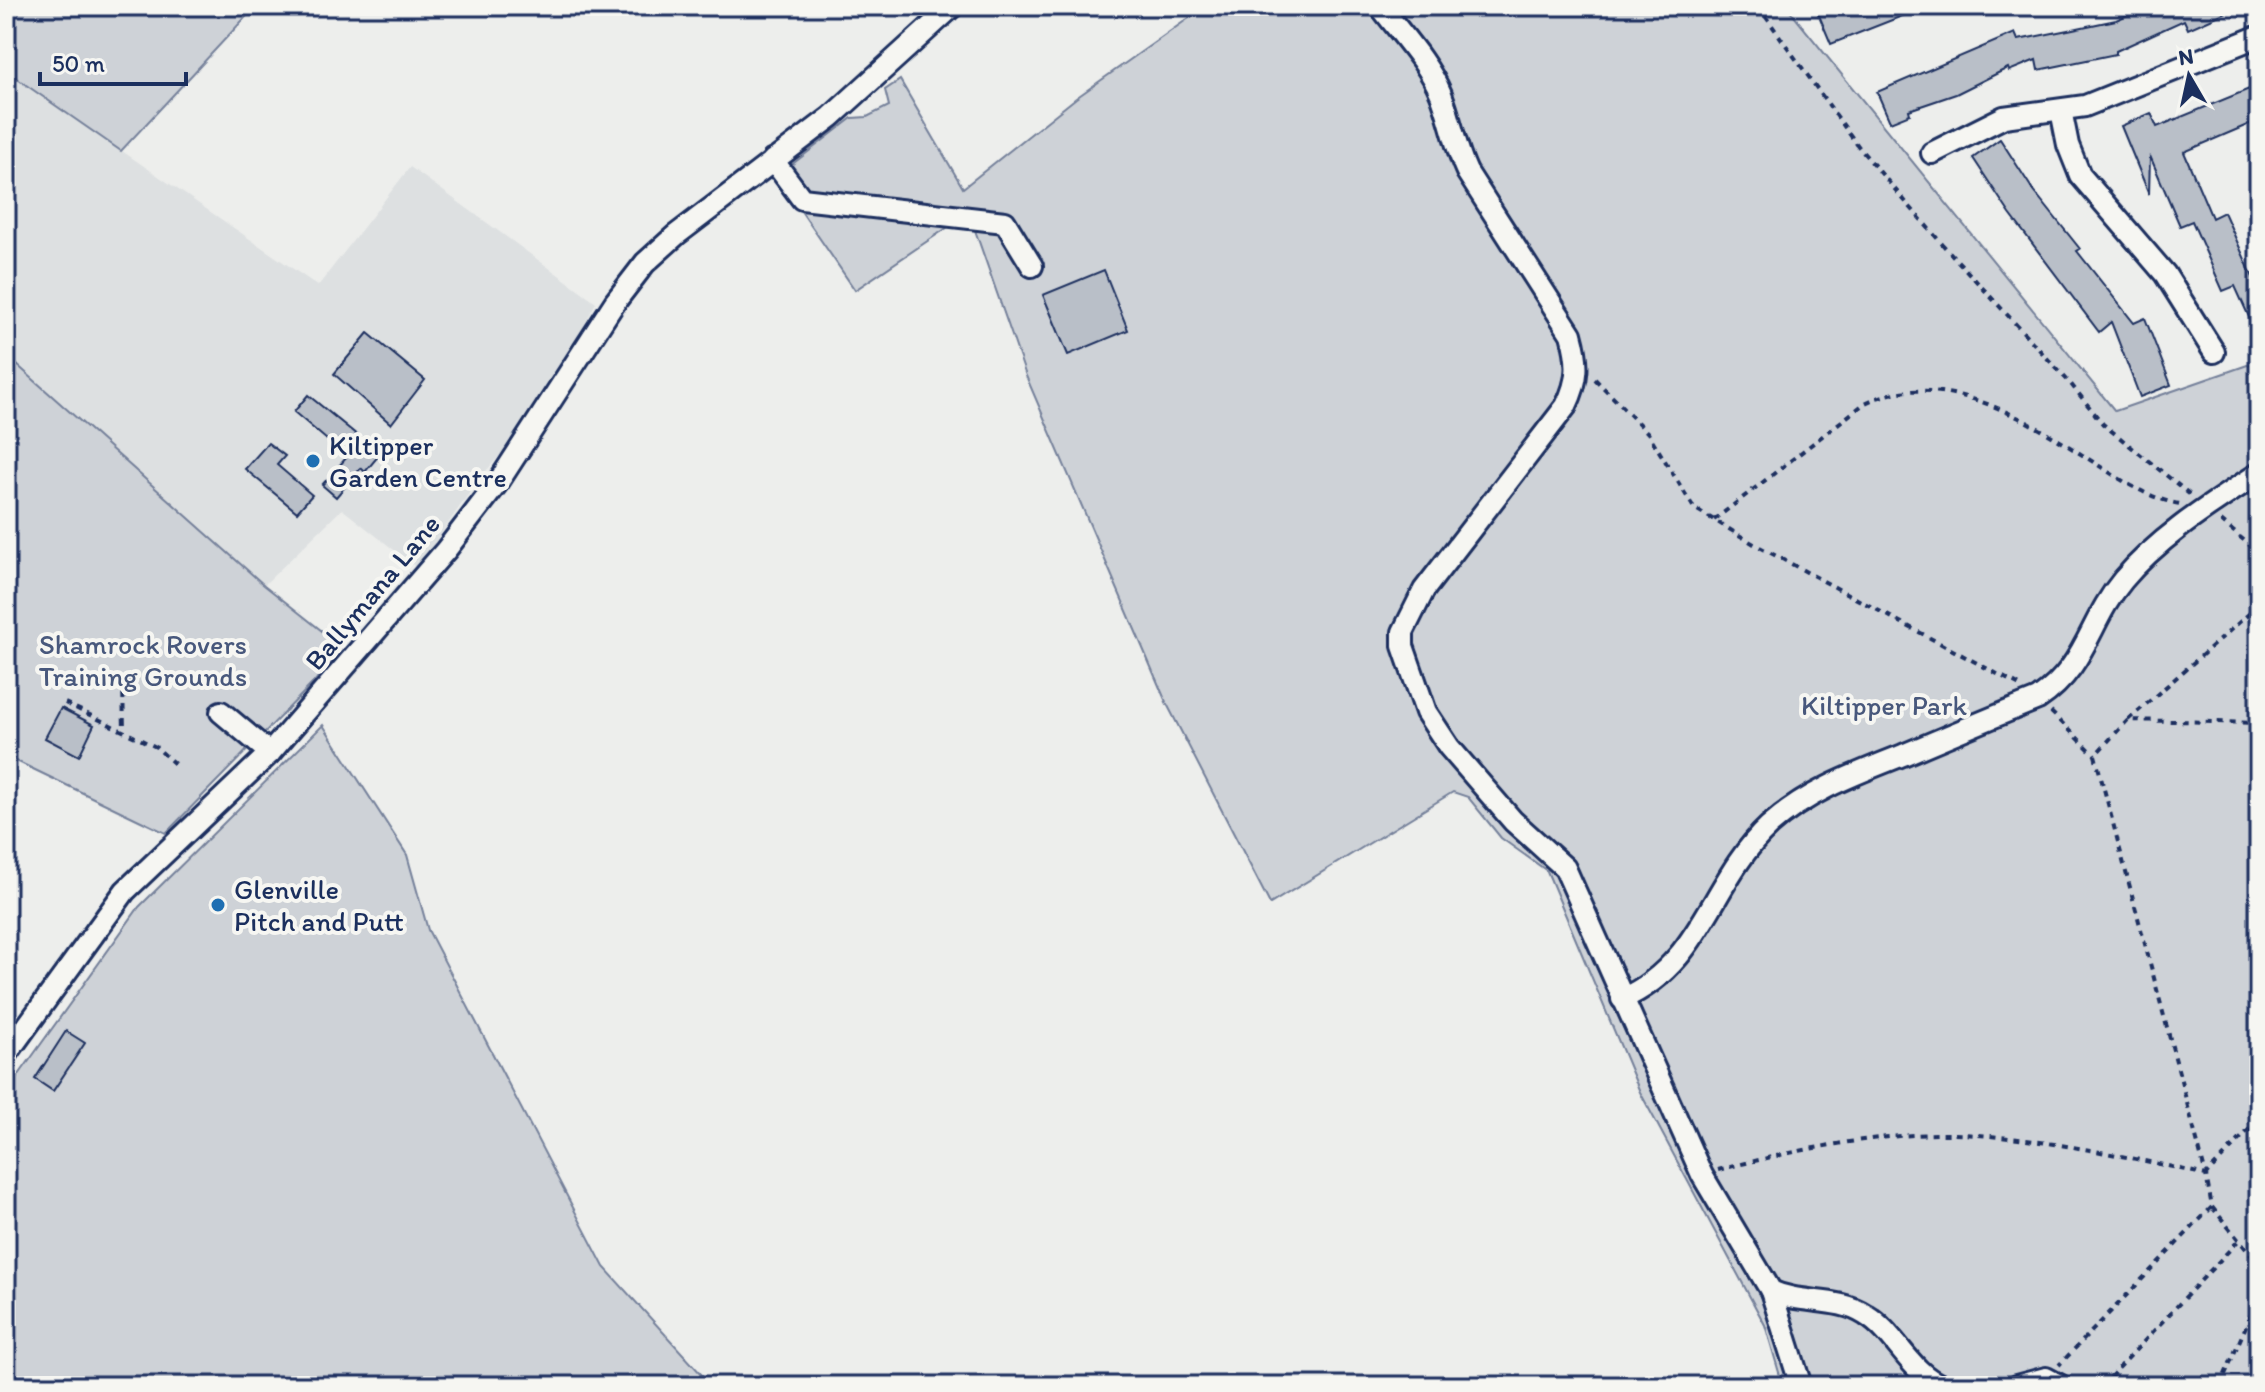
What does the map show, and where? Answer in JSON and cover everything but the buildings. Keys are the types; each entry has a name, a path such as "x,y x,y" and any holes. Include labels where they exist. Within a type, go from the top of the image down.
{"street":[{"name":"Ballymana Lane","path":"6,1055 125,891 270,753 446,550 499,481 615,302 645,263 676,235 870,84 953,6"},
{"path":"1380,6 1428,70 1441,94 1456,148 1467,172 1571,334 1579,364 1576,384 1566,406 1424,590 1403,632 1403,646 1426,712 1449,747 1513,821 1565,868 1702,1175 1771,1291 1801,1386"},
{"path":"1932,153 2004,117 2029,111 2085,106 2259,36"},
{"path":"2061,110 2068,145 2080,175 2165,274 2214,352"},
{"path":"773,160 802,199 1005,222 1032,266"},
{"path":"1622,999 1655,983 1672,967 1742,860 1766,829 1796,803 1840,780 2038,699 2055,687 2075,665 2105,605 2143,559 2206,508 2259,473"},
{"path":"221,712 270,753"},
{"path":"1771,1291 1785,1297 1837,1303 1865,1314 1888,1331 1915,1365 1943,1386"},
{"path":"2016,1386 2054,1382"}],"path":[{"path":"1758,6 1861,150 2070,383 2103,424 2259,553"},
{"path":"1579,364 1648,433 1694,508 1995,670 2038,699 2095,755 2212,1207 2259,1265"},
{"path":"1714,520 1865,403 1891,390 1936,390 1968,397 2040,429 2131,487 2161,501 2206,508"},
{"path":"2095,755 2128,720 2259,605"},
{"path":"123,682 124,731"},
{"path":"65,703 156,747 176,765"},
{"path":"2128,720 2259,723"},
{"path":"2206,1175 2259,1119"},
{"path":"1702,1175 1790,1152 1876,1139 1976,1135 2145,1160 2206,1175"},
{"path":"2054,1382 2212,1207"},
{"path":"2102,1386 2239,1240"},
{"path":"2220,1386 2259,1296"}],"shaded area":[{"path":"6,71 318,286 410,167 596,302 558,379 515,438 479,479 417,568 342,509 264,585 6,355"}],"green space":[{"path":"6,6 256,6 121,151 6,71"},
{"name":"Kiltipper Park","path":"1206,6 1786,6 2115,411 2259,361 2259,1386 1783,1386 1765,1325 1640,1092 1547,871 1501,838 1468,797 1453,792 1270,904 1166,702 1026,376 969,213 855,290 777,176 852,118 867,117 889,106 885,90 900,80 963,188 1076,98"},
{"name":"Shamrock Rovers Training Grounds","path":"6,355 264,585 341,646 315,681 166,833 6,756"},
{"path":"323,725 407,855 428,930 604,1267 712,1386 6,1386 6,1093 139,907"}],"place":[{"name":"Kiltipper Garden Centre","path":"313,461"},
{"name":"Glenville Pitch and Putt","path":"218,905"}]}
